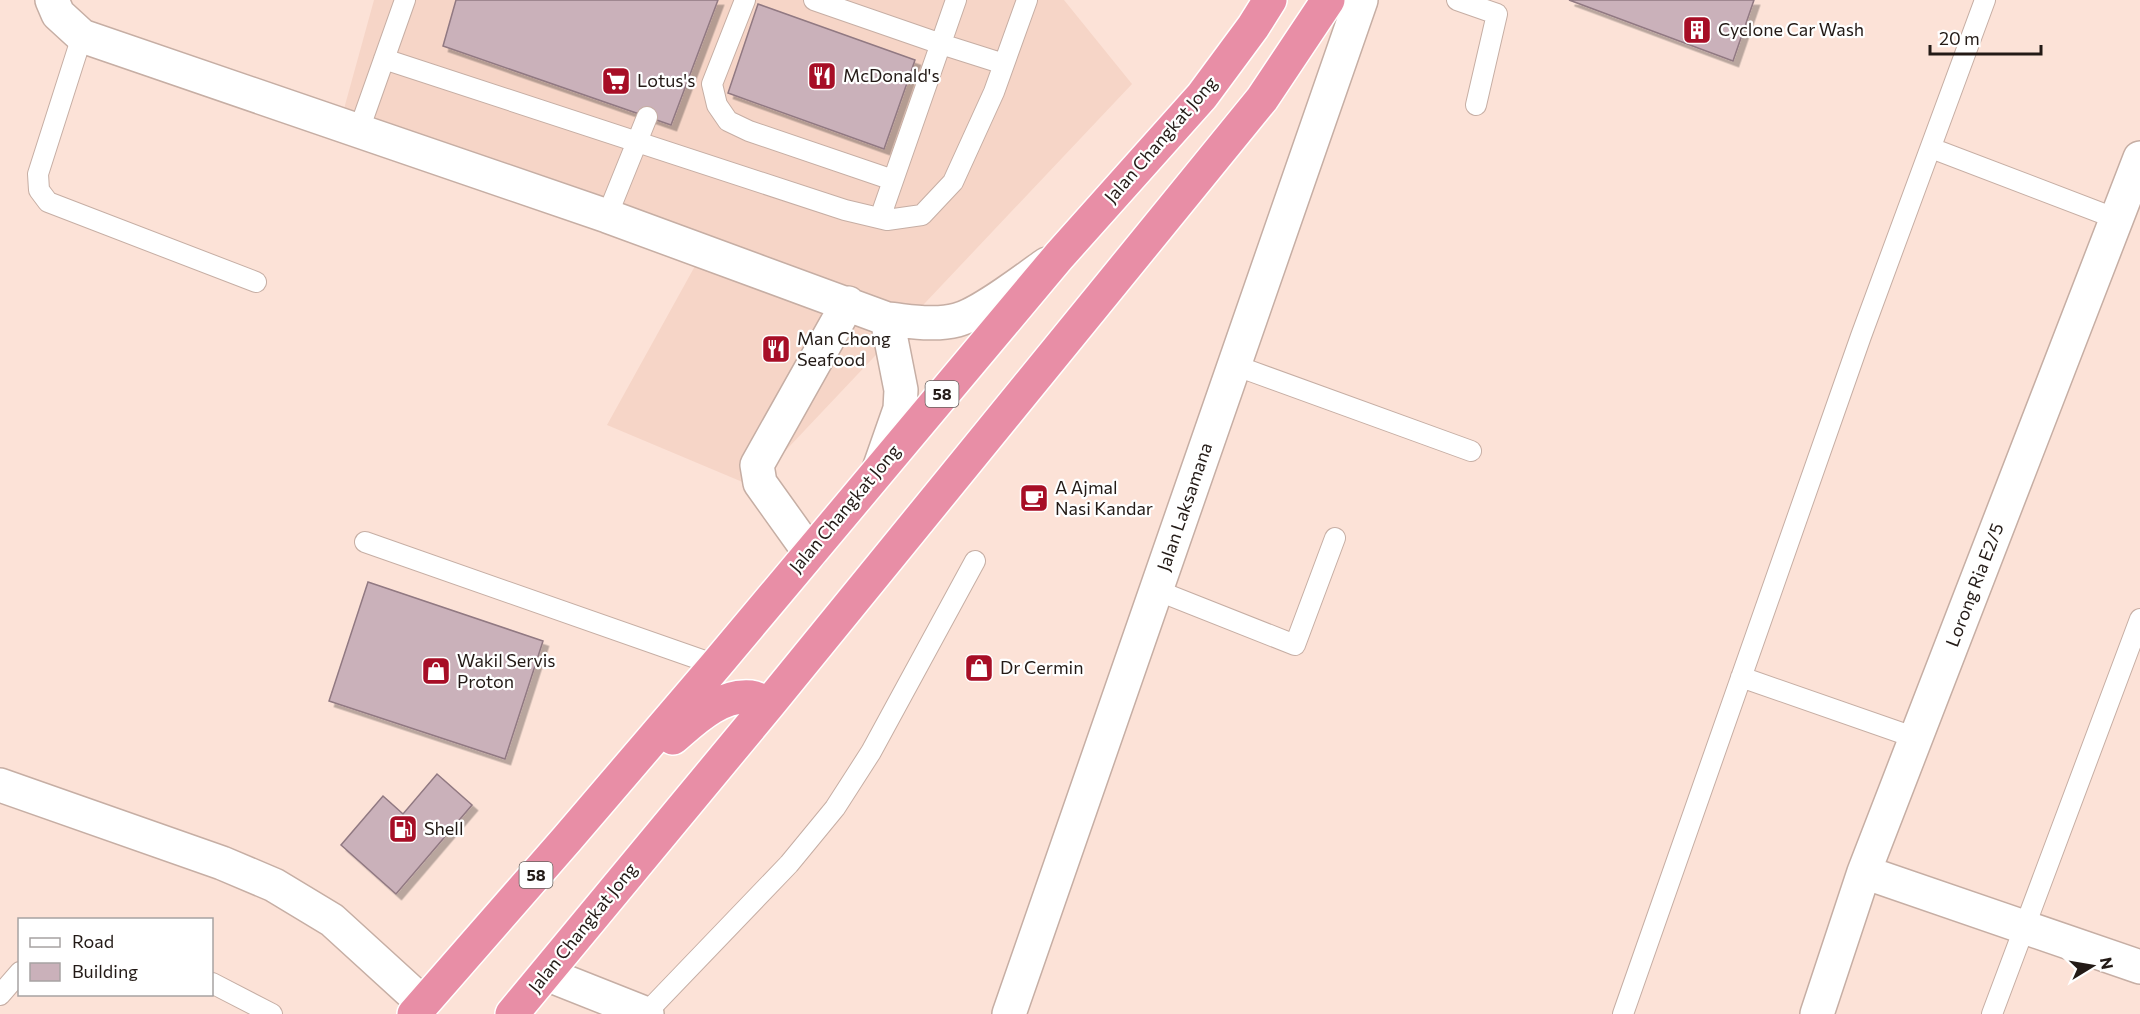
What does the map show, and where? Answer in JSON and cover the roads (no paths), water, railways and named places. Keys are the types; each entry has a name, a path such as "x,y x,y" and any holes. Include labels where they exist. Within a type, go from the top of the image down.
{"highway":[{"name":"Jalan Changkat Jong","path":"419,1008 716,665 1059,256 1202,96 1270,0"},
{"name":"Jalan Changkat Jong","path":"512,1014 769,704 1262,99 1329,0"},
{"path":"611,788 699,716 718,705 736,698 752,697 769,704"}],"street":[{"path":"52,0 58,14 82,36 608,216 887,319 936,323 958,320 978,311 1059,256"},
{"name":"Jalan Laksamana","path":"1009,1014 1361,0"},
{"name":"Lorong Ria E2/5","path":"1816,1014 1864,872 2127,212 2140,158"},
{"path":"810,552 760,483 757,465 848,303"},
{"path":"879,468 900,409 901,390 887,319"},
{"path":"0,784 222,863 274,885 332,920 419,1008"},
{"path":"1864,872 2140,967"},
{"path":"546,974 646,1014"}],"lane":[{"path":"359,130 405,0"},
{"path":"745,0 712,84 717,105 728,121 749,131 893,180"},
{"path":"813,0 1004,64"},
{"path":"880,218 956,0"},
{"path":"384,59 845,210 888,220 922,215 953,182 994,92 1027,0"},
{"path":"1457,0 1497,14 1476,105"},
{"path":"1623,1014 1861,336 1985,0"},
{"path":"82,36 38,174 39,190 48,202 256,282"},
{"path":"608,216 646,117"},
{"path":"1931,148 2127,212"},
{"path":"1234,365 1471,451"},
{"path":"1156,590 1295,645 1335,538"},
{"path":"365,542 716,665"},
{"path":"646,1014 789,864 835,808 871,752 975,561"},
{"path":"1992,1014 2140,619"},
{"path":"1741,677 1916,738"},
{"path":"0,995 18,974"},
{"path":"213,984 272,1014"}],"place":[{"name":"Cyclone Car Wash","path":"1697,30"},
{"name":"McDonald's","path":"822,76"},
{"name":"Lotus's","path":"616,81"},
{"name":"Man Chong Seafood","path":"776,349"},
{"name":"A Ajmal Nasi Kandar","path":"1034,498"},
{"name":"Dr Cermin","path":"979,668"},
{"name":"Wakil Servis Proton","path":"436,671"},
{"name":"Shell","path":"403,829"}]}
